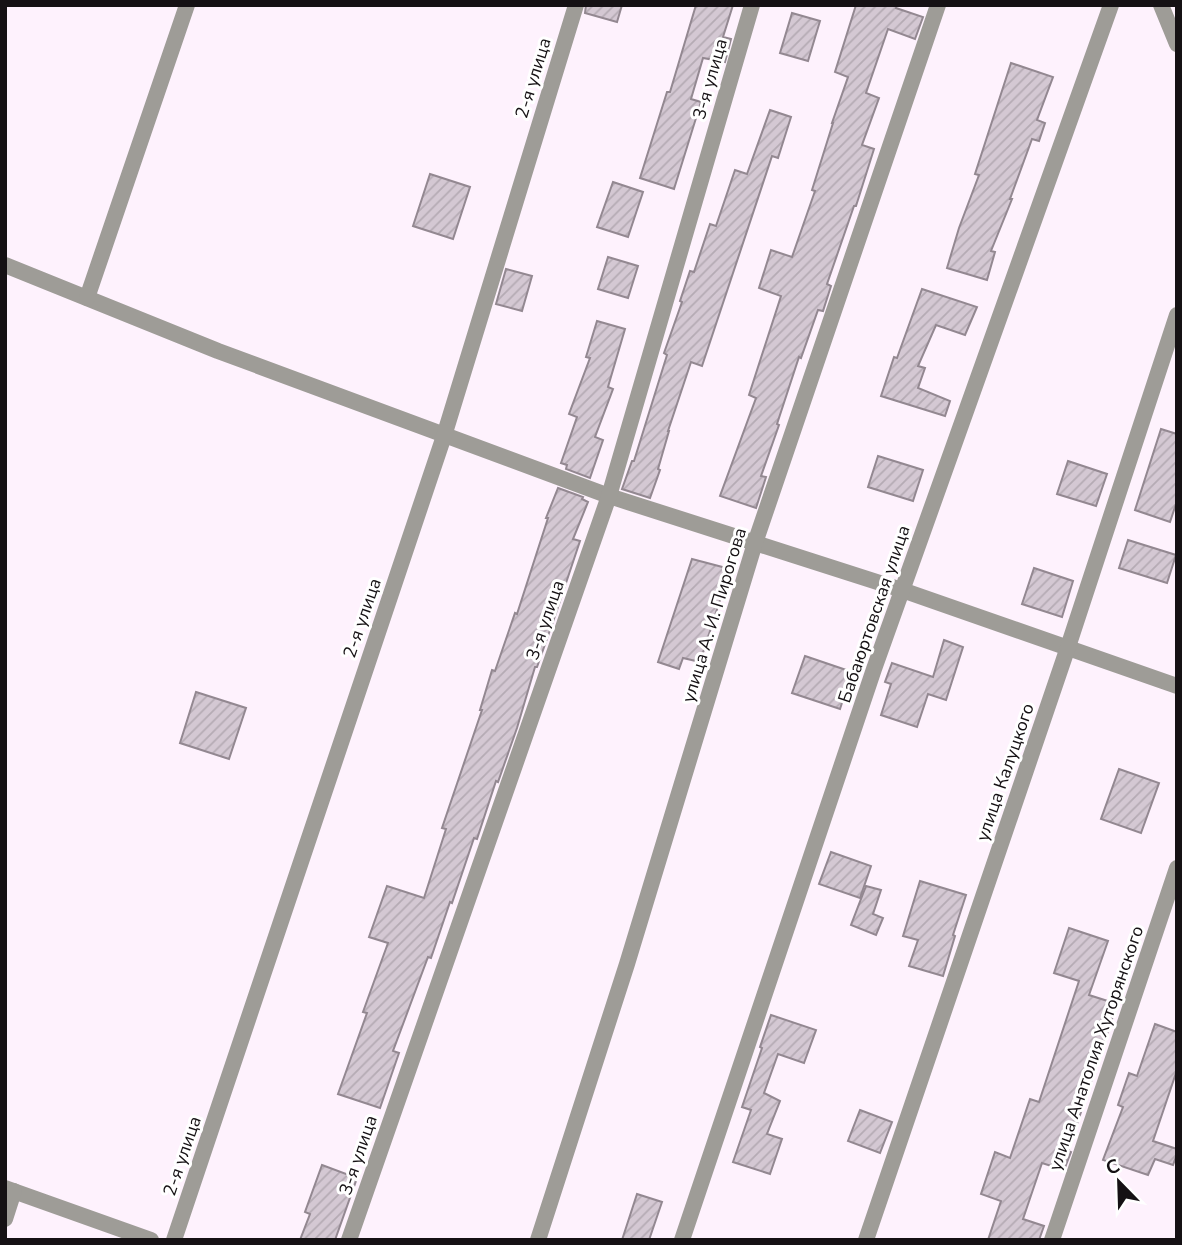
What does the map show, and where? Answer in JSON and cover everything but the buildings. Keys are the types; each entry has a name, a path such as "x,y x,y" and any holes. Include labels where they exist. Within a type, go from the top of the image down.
{"street":[{"path":"87,298 187,5"},
{"name":"2-я улица","path":"174,1240 444,436 576,5"},
{"name":"3-я улица","path":"349,1240 609,496 752,5"},
{"name":"улица А. И. Пирогова","path":"538,1240 627,964 755,543 938,5"},
{"name":"Бабаюртовская улица","path":"682,1240 874,669 1111,5"},
{"path":"1161,5 1177,44"},
{"path":"5,265 218,351 609,496 902,590 1177,686"},
{"name":"улица Калуцкого","path":"866,1240 1069,647 1177,315"},
{"name":"улица Анатолия Хуторянского","path":"1052,1240 1177,868"},
{"path":"5,1219 10,1190 150,1240"}]}
